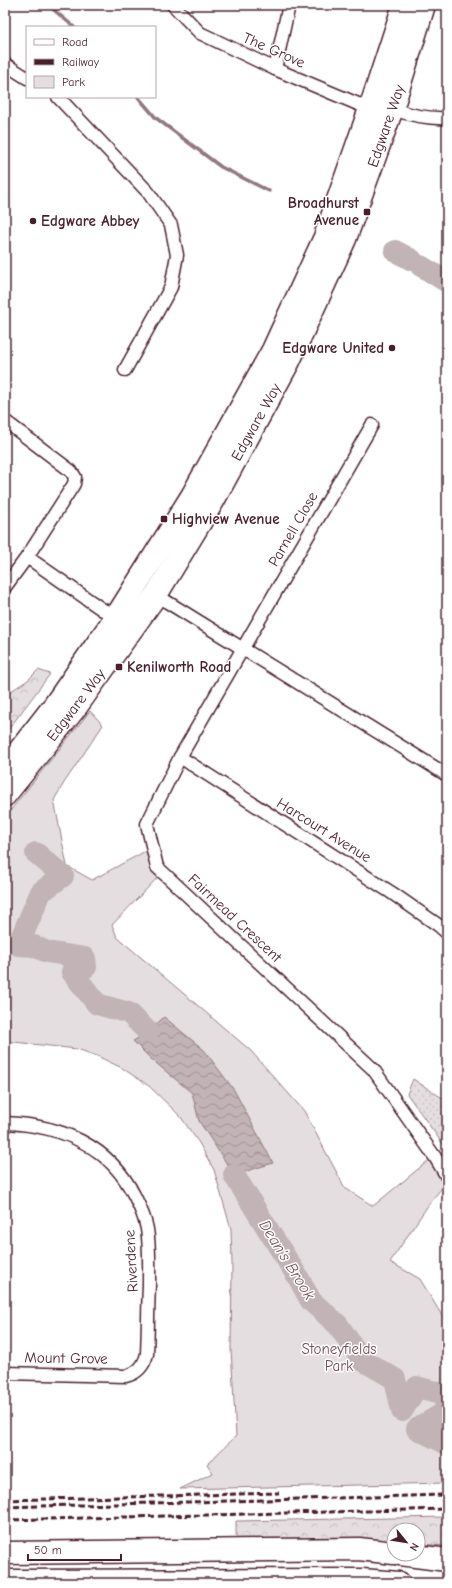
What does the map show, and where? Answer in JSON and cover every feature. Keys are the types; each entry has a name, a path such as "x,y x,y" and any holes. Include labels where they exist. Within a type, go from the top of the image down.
{"highway":[{"name":"Edgware Way","path":"5,795 76,707 156,595 213,501 289,361 345,239 382,108 404,5"},
{"name":"Edgware Way","path":"5,769 54,706 118,614 192,496 273,350 382,108 424,5"},
{"path":"5,1553 359,1549 386,1552"},
{"path":"426,1557 447,1560"},
{"path":"5,1581 362,1580 399,1583"}],"street":[{"name":"The Grove","path":"173,5 200,33 275,69 358,104 433,119 447,118"},
{"path":"275,69 289,5"},
{"path":"5,64 26,77"},
{"path":"59,98 148,192 171,225 177,255 171,287 125,370"},
{"path":"5,421 71,471 75,477 74,484 27,557 5,587"},
{"name":"Parnell Close","path":"242,649 372,425"},
{"path":"27,557 103,610 118,614"},
{"path":"156,595 447,775"},
{"name":"Fairmead Crescent","path":"242,649 180,757 147,824 157,867 373,1070 435,1157 447,1177"},
{"name":"Harcourt Avenue","path":"180,757 392,893 447,933"},
{"name":"Riverdene","path":"5,1123 46,1127 86,1143 103,1155 119,1171 131,1188 147,1228 149,1256 148,1354 141,1369 126,1376"},
{"name":"Mount Grove","path":"5,1373 126,1376"}],"green space":[{"path":"38,670 50,674 5,734 5,695 28,680"},
{"name":"Stoneyfields Park","path":"90,711 103,725 54,800 67,866 92,880 153,847 162,873 112,925 117,937 250,1050 304,1111 345,1188 373,1206 434,1156 447,1182 431,1201 390,1262 420,1279 447,1324 447,1483 180,1489 213,1473 207,1464 236,1436 231,1349 231,1229 214,1170 199,1143 180,1116 149,1086 122,1068 97,1056 77,1049 5,1041 5,817"},
{"path":"413,1079 447,1101 447,1150 407,1094"},
{"path":"447,1517 447,1546 426,1545 426,1522 386,1522 386,1543 236,1542 236,1521"}],"water":[{"path":"164,1017 204,1050 234,1090 273,1163 234,1175 199,1121 192,1093 150,1058 133,1041 148,1032"}],"waterway":[{"path":"48,5 73,26"},
{"path":"139,98 156,118 221,167 269,191"},
{"path":"395,251 412,260"},
{"path":"421,266 447,282"},
{"name":"Dean's Brook","path":"36,853 63,876 41,892 18,945 34,946 47,952 85,958 86,967 72,972 97,1004 129,1013 148,1032"},
{"name":"Dean's Brook","path":"234,1175 299,1279 311,1301 338,1325 362,1360 395,1379 402,1411 417,1387 443,1394 447,1409"},
{"name":"Dean's Brook","path":"447,1411 417,1429 447,1444"}],"railway":[{"path":"5,1500 279,1493"},
{"path":"5,1507 447,1495"},
{"path":"5,1520 447,1509"}],"place":[{"name":"Broadhurst Avenue","path":"367,212"},
{"name":"Edgware Abbey","path":"33,221"},
{"name":"Edgware United","path":"392,348"},
{"name":"Highview Avenue","path":"164,519"},
{"name":"Kenilworth Road","path":"119,667"}]}
